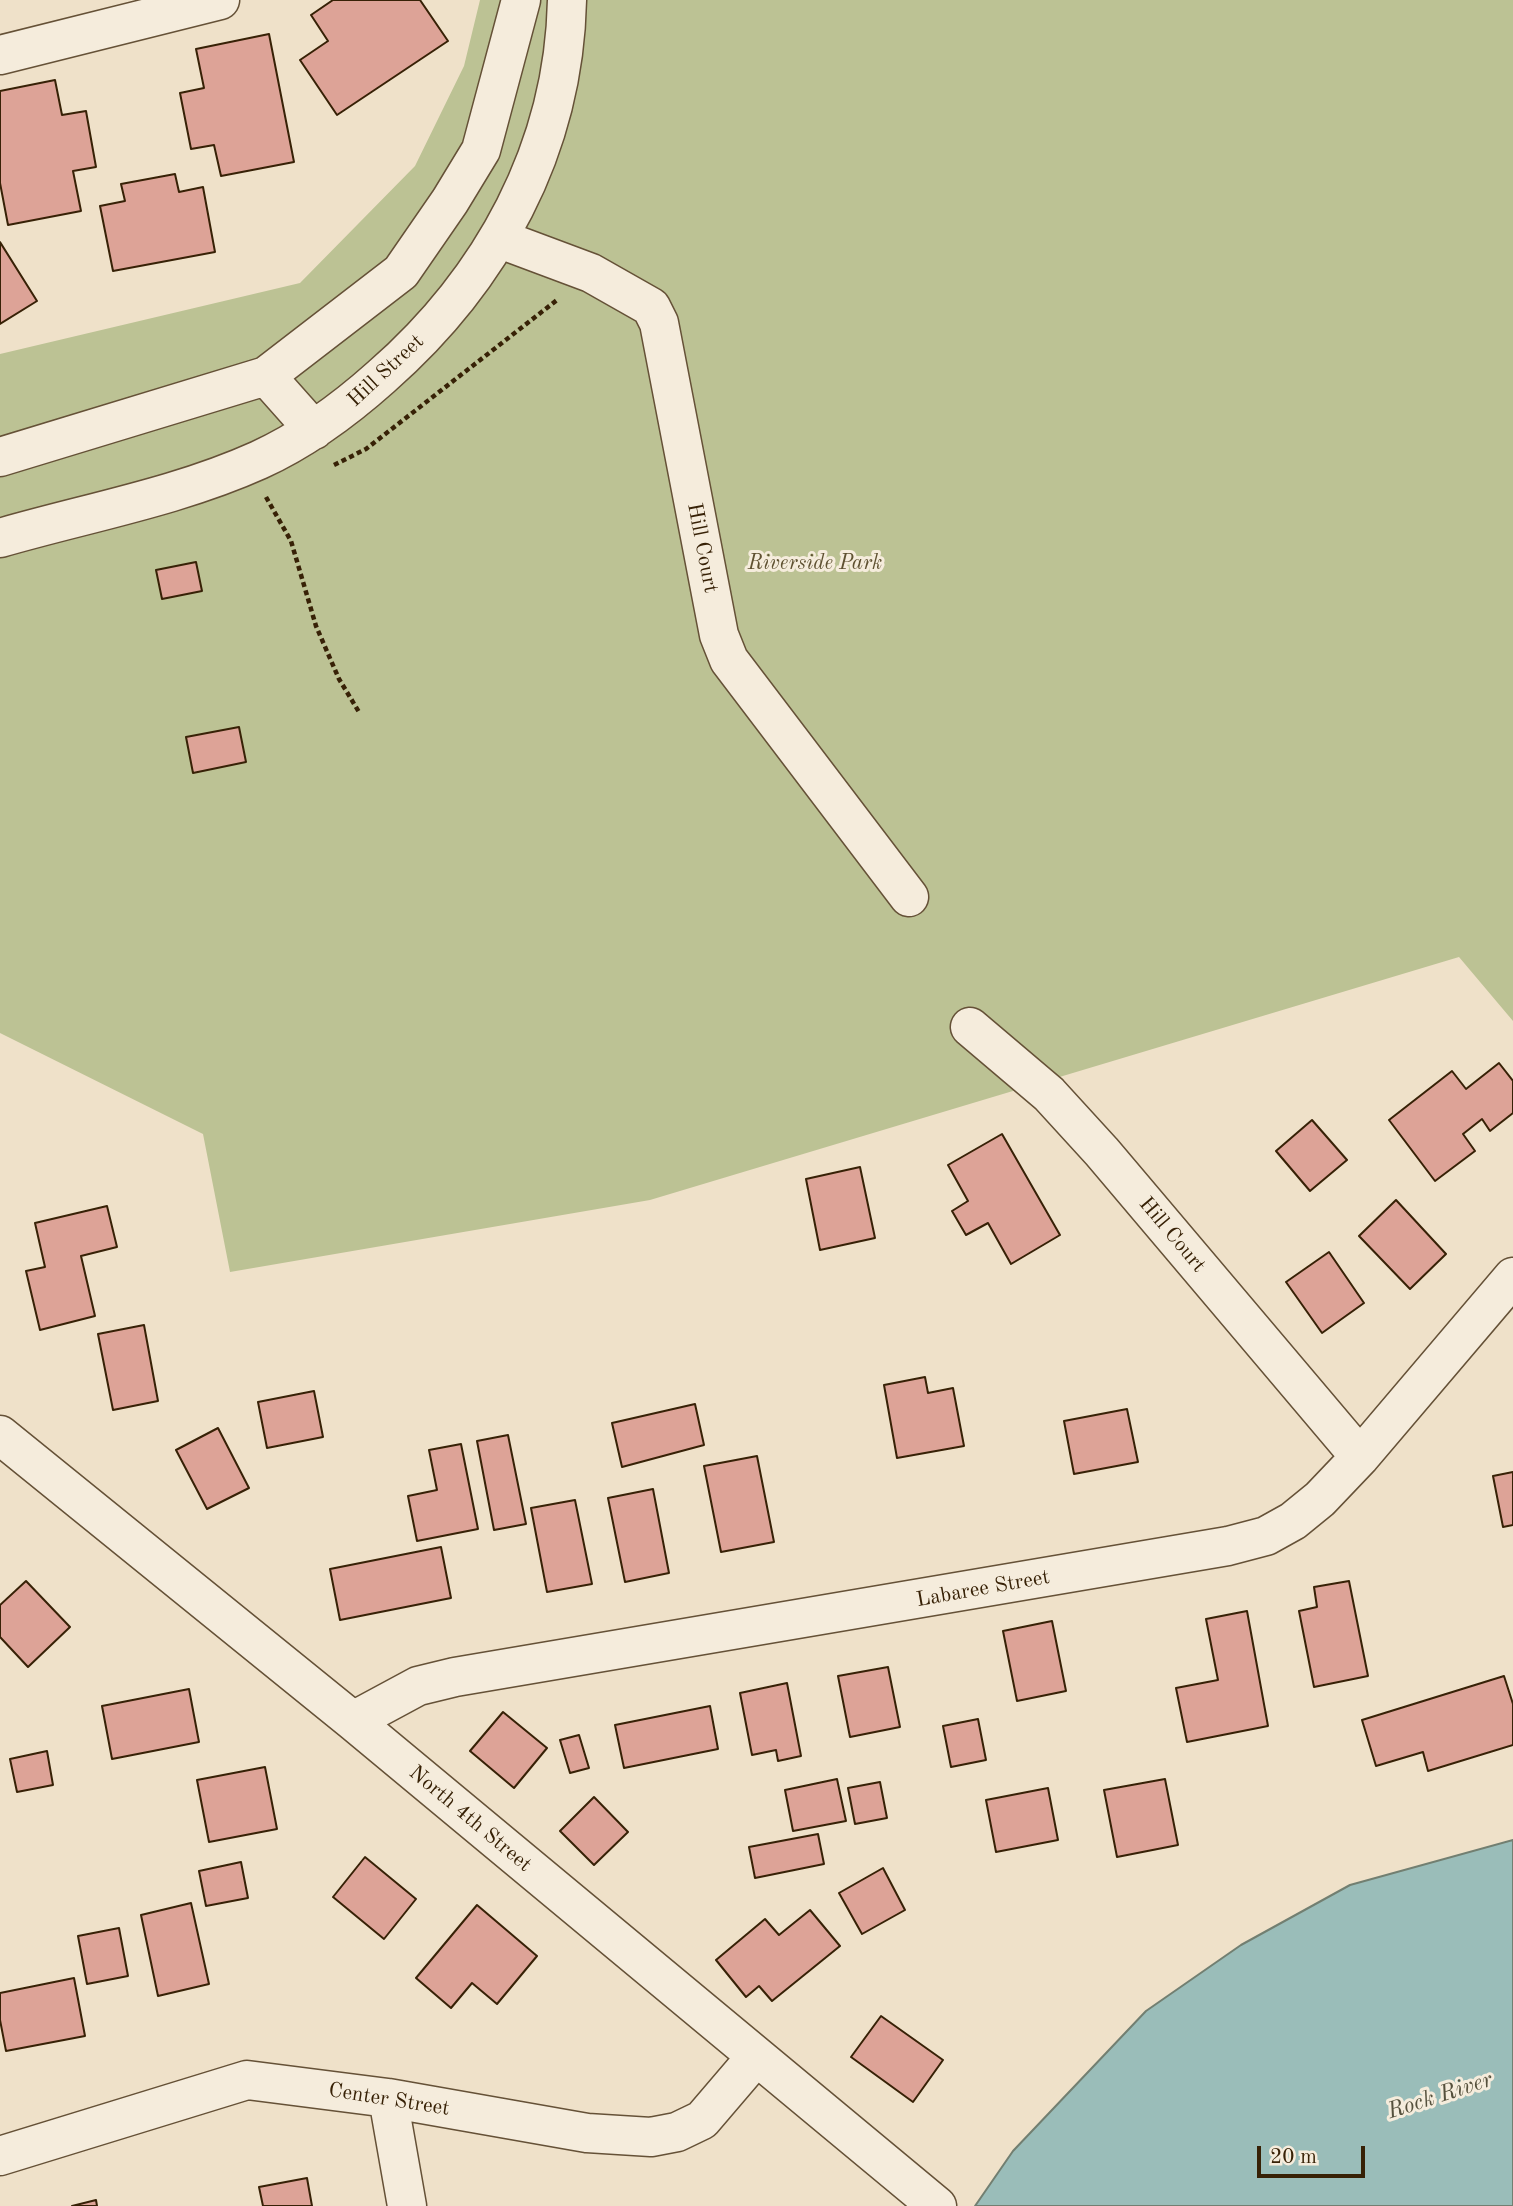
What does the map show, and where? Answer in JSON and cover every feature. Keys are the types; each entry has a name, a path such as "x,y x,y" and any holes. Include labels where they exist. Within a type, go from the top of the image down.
{"street":[{"path":"0,55 220,0"},
{"path":"0,457 266,376 401,272 481,150 521,0"},
{"name":"Hill Street","path":"0,538 196,484 258,460 343,411 417,346 458,299 500,239 550,127 567,40 568,0"},
{"name":"Hill Court","path":"500,239 591,273 651,307 659,323 719,635 729,660 909,897"},
{"path":"266,376 314,430"},
{"name":"Hill Court","path":"970,1027 1049,1094 1102,1152 1360,1457"},
{"name":"Labaree Street","path":"353,1721 418,1686 455,1677 839,1614 1266,1536 1293,1521 1320,1499 1360,1457 1513,1277"},
{"name":"North 4th Street","path":"0,1435 353,1721 755,2058 937,2206"},
{"name":"Center Street","path":"0,2156 247,2080 388,2098 587,2133 651,2137 677,2132 702,2120 755,2058"},
{"path":"388,2098 407,2206"}],"path":[{"path":"266,497 291,541 316,626 339,678 359,712"}],"green space":[{"name":"Riverside Park","path":"480,0 1513,0 1513,1021 1459,957 650,1200 230,1272 203,1134 0,1033 0,354 300,283 415,166 464,66"}],"water":[{"name":"Rock River","path":"1513,1840 1513,2206 975,2206 1013,2151 1146,2011 1241,1945 1350,1885"}],"building":[{"path":"333,0 420,0 448,41 337,115 300,60 328,41 311,15"},
{"path":"269,34 294,162 221,176 214,145 191,149 180,93 204,88 196,49"},
{"path":"55,80 62,115 86,111 96,167 73,171 81,211 8,225 0,183 0,91"},
{"path":"175,174 179,192 203,187 215,252 113,271 100,206 125,201 121,184"},
{"path":"0,242 37,301 0,324"},
{"path":"196,562 202,591 162,599 156,570"},
{"path":"239,727 246,762 193,773 186,737"},
{"path":"1499,1063 1513,1081 1513,1113 1490,1131 1482,1119 1463,1134 1475,1151 1435,1181 1389,1120 1452,1071 1466,1089"},
{"path":"1312,1120 1347,1160 1310,1191 1276,1151"},
{"path":"1002,1134 1060,1235 1011,1264 988,1223 966,1235 952,1211 968,1201 948,1165"},
{"path":"860,1167 875,1238 820,1250 806,1179"},
{"path":"1396,1200 1446,1254 1410,1289 1359,1236"},
{"path":"107,1206 117,1247 81,1256 95,1316 40,1330 26,1271 45,1267 35,1223"},
{"path":"1329,1252 1364,1303 1322,1333 1286,1282"},
{"path":"144,1325 158,1401 113,1410 98,1334"},
{"path":"925,1377 928,1393 953,1388 964,1446 897,1458 884,1385"},
{"path":"314,1391 323,1437 267,1448 258,1402"},
{"path":"695,1404 704,1445 622,1467 612,1423"},
{"path":"1127,1409 1138,1462 1074,1474 1064,1421"},
{"path":"218,1428 249,1488 207,1509 176,1450"},
{"path":"508,1435 526,1524 494,1530 477,1441"},
{"path":"461,1444 478,1529 417,1541 408,1496 437,1490 429,1450"},
{"path":"757,1456 774,1542 721,1552 704,1466"},
{"path":"1513,1472 1513,1525 1503,1527 1493,1476"},
{"path":"653,1489 669,1573 625,1582 608,1498"},
{"path":"575,1500 592,1584 547,1592 531,1508"},
{"path":"441,1547 451,1598 340,1620 330,1569"},
{"path":"26,1581 70,1627 28,1667 0,1637 0,1605"},
{"path":"1349,1581 1368,1676 1314,1687 1299,1611 1317,1607 1314,1587"},
{"path":"1247,1611 1268,1726 1187,1742 1176,1688 1218,1680 1206,1619"},
{"path":"1052,1621 1066,1691 1017,1701 1003,1631"},
{"path":"888,1667 900,1727 850,1737 838,1676"},
{"path":"1504,1676 1513,1704 1513,1745 1428,1771 1423,1752 1376,1766 1362,1720"},
{"path":"787,1683 801,1756 778,1761 776,1750 752,1755 740,1693"},
{"path":"189,1689 199,1742 112,1759 102,1706"},
{"path":"710,1706 718,1749 624,1768 615,1725"},
{"path":"503,1712 547,1748 514,1788 470,1751"},
{"path":"978,1719 986,1760 951,1767 943,1726"},
{"path":"579,1735 589,1768 570,1773 560,1740"},
{"path":"47,1751 53,1785 17,1792 10,1759"},
{"path":"265,1767 277,1829 209,1842 197,1780"},
{"path":"837,1779 846,1821 793,1831 785,1790"},
{"path":"1165,1779 1178,1845 1117,1857 1104,1790"},
{"path":"880,1782 887,1818 855,1824 848,1788"},
{"path":"1048,1788 1058,1840 996,1852 986,1800"},
{"path":"594,1797 628,1832 594,1865 560,1831"},
{"path":"818,1834 824,1864 755,1878 749,1847"},
{"path":"365,1857 416,1899 384,1939 333,1897"},
{"path":"241,1862 248,1898 206,1906 199,1871"},
{"path":"883,1868 905,1910 862,1934 839,1893"},
{"path":"191,1903 209,1984 158,1996 141,1915"},
{"path":"477,1905 537,1956 497,2004 472,1983 451,2008 416,1978"},
{"path":"810,1910 840,1946 772,2001 759,1986 746,1997 716,1960 765,1919 779,1935"},
{"path":"119,1928 128,1976 87,1984 78,1936"},
{"path":"74,1978 85,2036 6,2051 0,2020 0,1993"},
{"path":"881,2016 943,2060 913,2102 851,2057"},
{"path":"307,2178 312,2206 263,2206 259,2187"},
{"path":"96,2200 97,2206 72,2206"}]}
